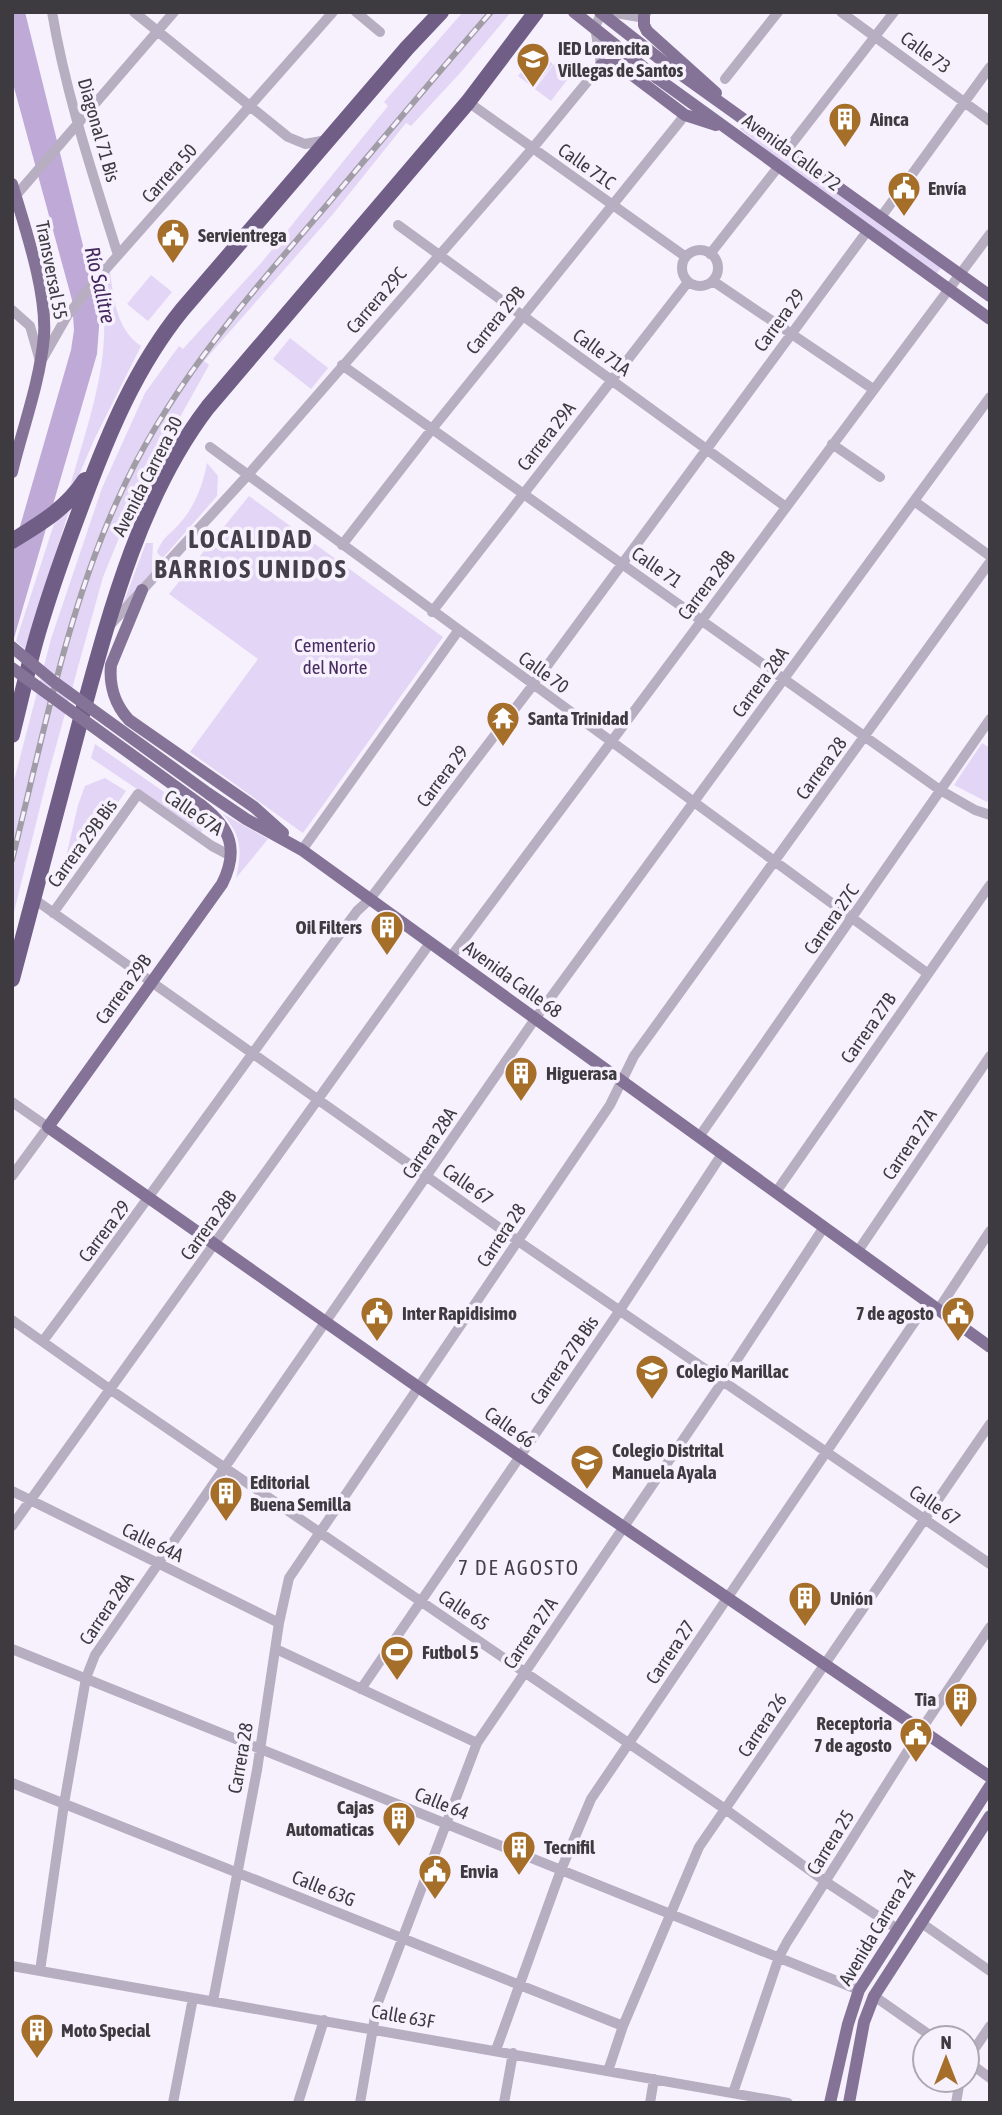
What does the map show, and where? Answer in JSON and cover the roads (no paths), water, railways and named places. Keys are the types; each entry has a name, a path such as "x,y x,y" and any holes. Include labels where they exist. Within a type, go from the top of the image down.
{"highway":[{"path":"12,735 40,627 98,460 133,382 163,334 327,140 441,12"},
{"name":"Avenida Carrera 30","path":"12,979 106,629 133,549 153,502 186,439 201,416 468,102 536,12"},
{"path":"12,541 55,514 75,495 98,460"}],"main road":[{"name":"Avenida Calle 72","path":"574,12 657,78 990,319"},
{"name":"Avenida Calle 72","path":"600,12 666,63 990,296"},
{"path":"645,14 643,25 647,31 701,77 724,105"},
{"path":"601,65 618,65 684,115 726,128"},
{"name":"Transversal 55","path":"16,192 43,307 44,334 40,364"},
{"path":"13,468 40,364"},
{"path":"142,590 111,666 112,686 123,713 254,807 302,850"},
{"name":"Avenida Calle 68","path":"12,648 53,681 209,794 246,819 302,850 990,1346"},
{"path":"12,668 215,816 228,836 231,856"},
{"name":"Carrera 29B","path":"48,1127 222,884 229,871 231,856"},
{"name":"Calle 66","path":"48,1127 326,1323 990,1777"},
{"name":"Avenida Carrera 24","path":"830,2103 848,2024 859,1990 896,1928 990,1786"},
{"name":"Avenida Carrera 24","path":"849,2103 864,2022 874,1996 990,1816"}],"street":[{"name":"Diagonal 71 Bis","path":"52,12 75,127 118,255"},
{"path":"134,12 294,141 309,144 327,140"},
{"path":"16,192 174,12"},
{"name":"Carrera 50","path":"40,364 67,316 104,271 333,12"},
{"path":"356,12 380,32"},
{"path":"601,65 596,27 600,16 610,12 634,17 645,14"},
{"path":"725,79 778,12"},
{"name":"Calle 73","path":"841,12 990,121"},
{"path":"787,150 894,12"},
{"name":"Carrera 29C","path":"106,629 247,476 532,149 601,65"},
{"path":"881,217 990,66"},
{"name":"Calle 71C","path":"468,102 686,257"},
{"name":"Carrera 29B","path":"342,545 681,120"},
{"path":"710,254 779,166"},
{"name":"Calle 71A","path":"398,225 786,507"},
{"name":"Carrera 29","path":"43,1342 252,1052 357,911 370,899 533,685 867,230"},
{"name":"Carrera 28B","path":"450,958 990,234"},
{"path":"697,251 710,254 718,267 713,281 701,287 688,282 682,270 686,257 697,251"},
{"path":"713,281 873,389"},
{"name":"Carrera 29A","path":"432,612 688,282"},
{"path":"12,310 30,326 40,364"},
{"name":"Calle 71","path":"342,365 940,790 975,810 990,815"},
{"name":"Carrera 28A","path":"40,1971 64,1804 86,1678 95,1655 535,1019 990,397"},
{"path":"832,444 880,477"},
{"name":"Calle 70","path":"209,447 927,973"},
{"path":"914,501 990,556"},
{"name":"Carrera 28","path":"213,2001 289,1578 610,1105 634,1056 990,562"},
{"path":"302,850 458,631"},
{"name":"Carrera 27C","path":"699,1137 990,719"},
{"name":"Calle 67A","path":"138,794 212,846 231,856"},
{"name":"Carrera 29B Bis","path":"53,913 138,794"},
{"name":"Carrera 27B","path":"776,1192 990,885"},
{"name":"Calle 67","path":"34,899 518,1241 990,1564"},
{"name":"Carrera 28B","path":"12,1526 430,943"},
{"name":"Carrera 27A","path":"858,1251 990,1056"},
{"name":"Calle 66","path":"12,1102 48,1127"},
{"name":"Carrera 29B","path":"12,1176 48,1127"},
{"name":"Carrera 27B Bis","path":"361,1689 620,1310 722,1154"},
{"name":"Carrera 27A","path":"360,2103 377,2005 477,1743 723,1381 824,1227"},
{"name":"Carrera 27","path":"496,2050 561,1870 591,1799 827,1452 990,1231"},
{"name":"Calle 65","path":"12,1320 896,1928"},
{"name":"Carrera 26","path":"608,2071 623,2026 699,1847 990,1424"},
{"name":"Calle 64A","path":"12,1491 279,1623"},
{"name":"Carrera 25","path":"733,2093 779,1957 920,1730 990,1627"},
{"name":"Calle 64","path":"12,1649 859,1990"},
{"path":"276,1649 477,1743"},
{"name":"Calle 63G","path":"12,1783 623,2026"},
{"path":"920,1922 990,1971"},
{"name":"Calle 63F","path":"12,1966 788,2103"},
{"path":"874,1996 914,2024"},
{"path":"173,2103 193,1997"},
{"path":"299,2103 324,2020"},
{"path":"504,2103 513,2053"},
{"path":"650,2103 654,2079"}],"railway":[{"path":"12,860 45,723 84,586 118,499 160,419 211,345 267,275 491,12"}],"place":[{"name":"IED Lorencita Villegas de Santos","path":"533,89"},
{"name":"Ainca","path":"845,149"},
{"name":"Envía","path":"904,218"},
{"name":"Servientrega","path":"173,265"},
{"name":"Santa Trinidad","path":"503,748"},
{"name":"Oil Filters","path":"387,957"},
{"name":"Higuerasa","path":"521,1103"},
{"name":"Inter Rapidisimo","path":"377,1343"},
{"name":"7 de agosto","path":"958,1343"},
{"name":"Colegio Marillac","path":"652,1401"},
{"name":"Colegio Distrital Manuela Ayala","path":"587,1491"},
{"name":"Editorial Buena Semilla","path":"226,1523"},
{"name":"Unión","path":"805,1628"},
{"name":"Futbol 5","path":"397,1682"},
{"name":"Tia","path":"961,1729"},
{"name":"Receptoria 7 de agosto","path":"916,1764"},
{"name":"Cajas Automaticas","path":"399,1848"},
{"name":"Tecnifil","path":"519,1877"},
{"name":"Envia","path":"435,1901"},
{"name":"Moto Special","path":"37,2060"}],"district":[{"name":"LOCALIDAD BARRIOS UNIDOS","path":"251,554"},
{"name":"7 DE AGOSTO","path":"519,1568"}],"water label":[{"name":"Río Salitre","path":"100,285"}],"park label":[{"name":"Cementerio del Norte","path":"335,656"}]}
